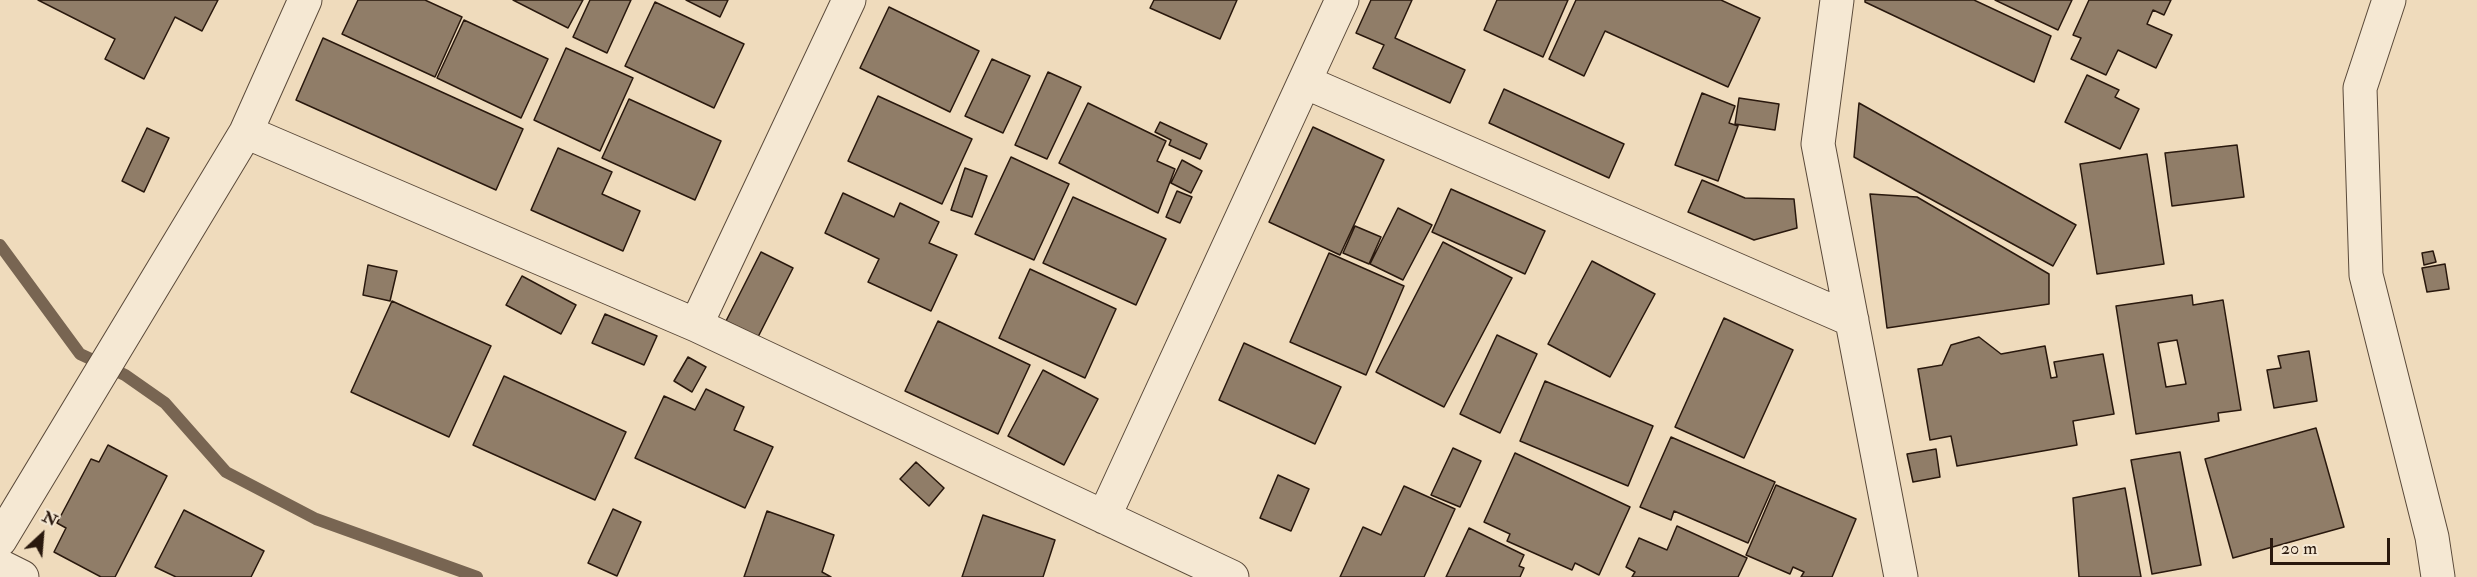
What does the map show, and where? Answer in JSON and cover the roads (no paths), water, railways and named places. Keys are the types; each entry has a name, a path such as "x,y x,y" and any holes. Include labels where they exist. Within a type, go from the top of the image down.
{"street":[{"path":"0,540 11,496 103,366 246,132 305,0"},
{"path":"696,326 849,0"},
{"path":"1104,517 1342,0"},
{"path":"1837,0 1818,144 1900,577"},
{"path":"2389,0 2360,88 2366,275 2432,537 2438,577"},
{"path":"1305,82 1852,320"},
{"path":"246,132 696,326 1232,577"},
{"path":"0,566 22,577"}],"waterway":[{"path":"0,245 80,354 125,375 165,403 226,472 316,519 477,577"}]}
